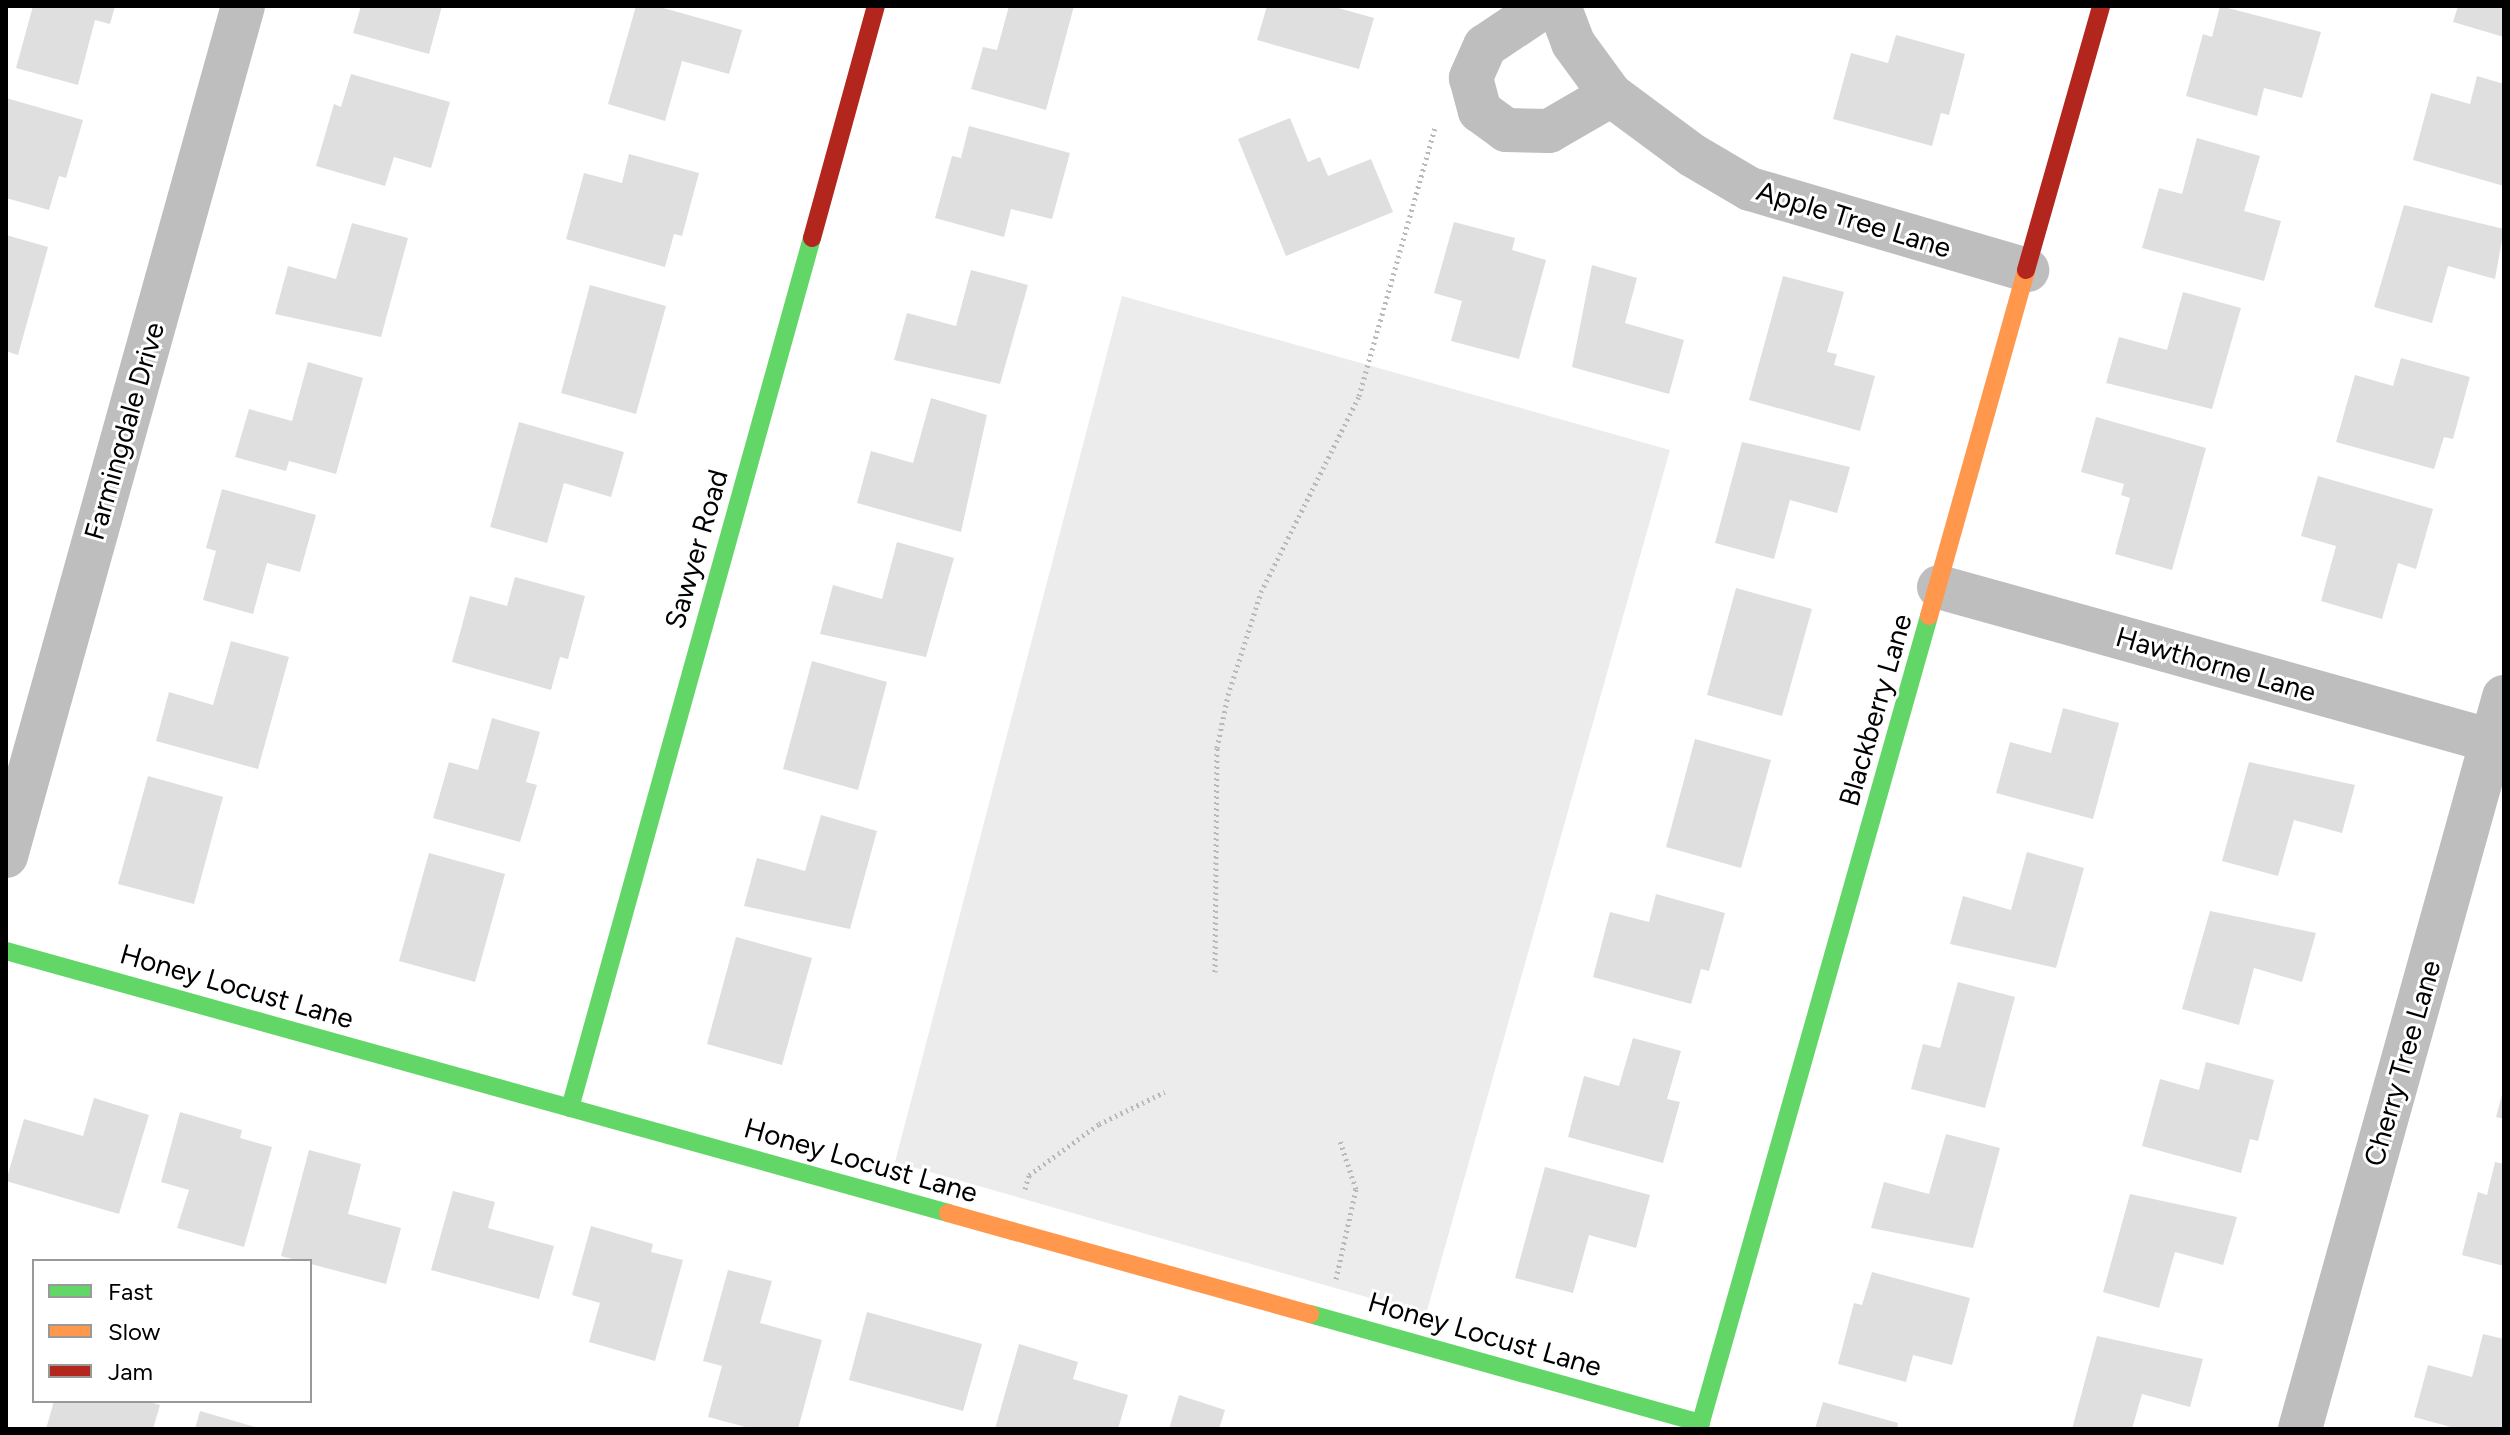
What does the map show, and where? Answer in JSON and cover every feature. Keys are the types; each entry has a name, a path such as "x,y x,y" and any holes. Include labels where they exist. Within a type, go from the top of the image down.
{"street":[{"name":"Farmingdale Drive","path":"6,856 243,6"},
{"name":"Sawyer Road","path":"570,1108 876,6"},
{"path":"1545,6 1485,46 1471,78 1480,111 1506,130 1549,131 1611,95"},
{"name":"Apple Tree Lane","path":"1559,6 1573,43 1611,95 1692,155 1750,189 2027,270"},
{"name":"Blackberry Lane","path":"1700,1426 2101,6"},
{"name":"Hawthorne Lane","path":"1939,587 2492,741"},
{"name":"Cherry Tree Lane","path":"2300,1429 2504,697"},
{"name":"Honey Locust Lane","path":"6,951 1324,1318 1700,1426"}],"path":[{"path":"1215,972 1217,748 1228,695 1261,592 1359,396 1435,127"},
{"path":"1012,1231 1029,1175 1099,1124 1165,1092"},
{"path":"1324,1318 1354,1219 1356,1189 1340,1141"}],"shaded area":[{"path":"1122,296 1670,450 1426,1314 895,1162"}],"building":[{"path":"33,6 115,6 110,24 95,20 78,85 16,68"},
{"path":"361,6 442,6 429,54 353,33"},
{"path":"636,6 656,6 742,30 729,74 682,61 665,121 608,104"},
{"path":"1009,6 1074,6 1046,110 971,89 983,47 997,50"},
{"path":"1267,6 1331,6 1374,18 1359,69 1257,40"},
{"path":"2220,6 2321,32 2302,98 2264,88 2257,116 2186,96 2203,34 2212,37"},
{"path":"2458,6 2504,6 2504,37 2453,22"},
{"path":"1896,35 1965,54 1949,115 1941,113 1932,146 1833,119 1851,53 1888,63"},
{"path":"351,74 450,102 431,168 394,157 385,186 316,166 334,104 341,107"},
{"path":"2477,76 2504,84 2504,186 2413,160 2431,93 2470,104"},
{"path":"6,98 83,120 66,178 59,176 49,210 6,198"},
{"path":"1290,118 1308,162 1320,157 1328,176 1371,159 1393,212 1286,256 1238,139"},
{"path":"969,126 1070,153 1052,219 1011,209 1004,237 935,218 952,156 961,158"},
{"path":"2197,138 2260,156 2244,211 2281,221 2264,281 2142,248 2159,188 2182,194"},
{"path":"629,154 699,173 682,236 674,234 665,267 566,239 584,173 622,183"},
{"path":"2404,205 2504,229 2495,279 2448,266 2432,323 2374,307"},
{"path":"1454,222 1515,238 1512,250 1546,260 1519,359 1451,341 1462,301 1434,293"},
{"path":"352,223 408,238 381,337 275,314 288,266 336,279"},
{"path":"6,235 48,247 18,355 6,351"},
{"path":"1592,265 1637,278 1625,323 1684,340 1669,394 1572,367"},
{"path":"971,270 1028,285 1000,384 894,360 907,313 956,326"},
{"path":"1783,276 1844,292 1827,352 1837,354 1834,365 1875,376 1860,431 1749,400"},
{"path":"590,285 666,306 636,414 561,393"},
{"path":"2183,292 2241,308 2212,409 2106,383 2119,337 2167,350"},
{"path":"2401,358 2470,377 2453,439 2444,437 2434,469 2336,442 2355,375 2393,386"},
{"path":"308,362 363,378 336,474 289,461 286,471 235,457 249,409 292,421"},
{"path":"931,398 987,415 961,532 857,503 871,451 913,463"},
{"path":"2096,417 2206,448 2172,570 2115,554 2130,498 2121,495 2124,484 2081,472"},
{"path":"519,422 624,452 611,497 564,483 547,543 490,527"},
{"path":"1742,442 1850,467 1837,513 1790,500 1774,559 1715,543"},
{"path":"2318,476 2433,509 2416,569 2398,563 2382,619 2321,601 2336,546 2301,536"},
{"path":"222,489 316,515 300,572 267,563 253,614 203,600 216,551 206,548"},
{"path":"897,542 954,558 926,657 820,634 833,585 882,599"},
{"path":"515,577 585,596 568,659 560,657 551,690 452,662 470,596 507,606"},
{"path":"1736,588 1812,609 1782,716 1707,695"},
{"path":"231,641 289,657 258,769 156,741 169,692 213,705"},
{"path":"812,661 887,682 858,790 783,769"},
{"path":"2063,708 2119,723 2093,819 1996,793 2010,742 2051,753"},
{"path":"492,718 540,732 526,782 537,785 520,842 433,818 449,762 478,770"},
{"path":"1695,739 1771,760 1741,868 1666,847"},
{"path":"2249,762 2355,785 2342,833 2294,820 2278,876 2222,861"},
{"path":"148,776 223,797 194,904 118,884"},
{"path":"821,815 877,831 850,929 744,906 757,858 805,871"},
{"path":"2027,852 2084,868 2056,968 1950,944 1963,896 2011,910"},
{"path":"429,853 505,874 475,982 399,961"},
{"path":"1656,894 1725,913 1709,971 1701,969 1691,1004 1593,977 1610,912 1649,922"},
{"path":"2210,911 2316,933 2302,982 2254,968 2239,1025 2182,1009"},
{"path":"736,937 812,958 782,1065 707,1044"},
{"path":"1958,982 2015,997 1985,1108 1911,1089 1923,1044 1940,1048"},
{"path":"1633,1038 1681,1051 1667,1099 1680,1102 1663,1163 1568,1137 1584,1076 1619,1086"},
{"path":"2206,1062 2274,1080 2258,1141 2250,1139 2241,1173 2142,1146 2160,1079 2199,1090"},
{"path":"2504,1091 2504,1119 2496,1117"},
{"path":"94,1098 149,1115 119,1214 6,1181 24,1119 83,1136"},
{"path":"180,1112 242,1130 240,1138 272,1147 244,1247 177,1228 189,1190 161,1182"},
{"path":"1946,1134 2000,1148 1973,1248 1871,1228 1884,1182 1929,1194"},
{"path":"309,1150 361,1164 348,1214 401,1228 386,1284 312,1264 312,1259 281,1256"},
{"path":"2495,1162 2504,1164 2504,1266 2462,1255 2478,1192 2487,1195"},
{"path":"1545,1167 1650,1195 1636,1248 1589,1235 1573,1293 1515,1278"},
{"path":"453,1191 495,1202 488,1228 554,1246 539,1299 431,1270"},
{"path":"2130,1194 2237,1217 2223,1265 2175,1252 2159,1308 2103,1292"},
{"path":"591,1226 653,1244 651,1252 683,1260 655,1361 589,1342 600,1303 572,1295"},
{"path":"728,1270 772,1281 760,1323 822,1340 798,1429 753,1429 708,1417 722,1366 703,1361"},
{"path":"1872,1272 1970,1298 1952,1365 1913,1355 1906,1382 1838,1364 1854,1303 1862,1305"},
{"path":"867,1312 982,1344 963,1411 849,1380"},
{"path":"2483,1334 2504,1339 2504,1429 2458,1429 2414,1417 2428,1365 2472,1377"},
{"path":"2097,1336 2203,1359 2190,1407 2142,1394 2132,1429 2072,1429"},
{"path":"1019,1344 1078,1362 1073,1379 1128,1395 1118,1429 995,1429"},
{"path":"1179,1395 1225,1410 1219,1429 1169,1429"},
{"path":"1823,1402 1898,1423 1897,1429 1815,1429"},
{"path":"53,1403 160,1405 153,1429 46,1429"},
{"path":"200,1411 259,1428 259,1429 195,1429"}],"traffic: fast":[{"path":"570,1108 812,238"},
{"path":"1699,1429 1929,616"},
{"path":"6,951 948,1213"},
{"path":"1310,1314 1701,1423"}],"traffic: slow":[{"path":"1929,616 2026,270"},
{"path":"948,1213 1310,1314"}],"traffic: jam":[{"path":"812,238 876,6"},
{"path":"2026,270 2101,6"}]}
